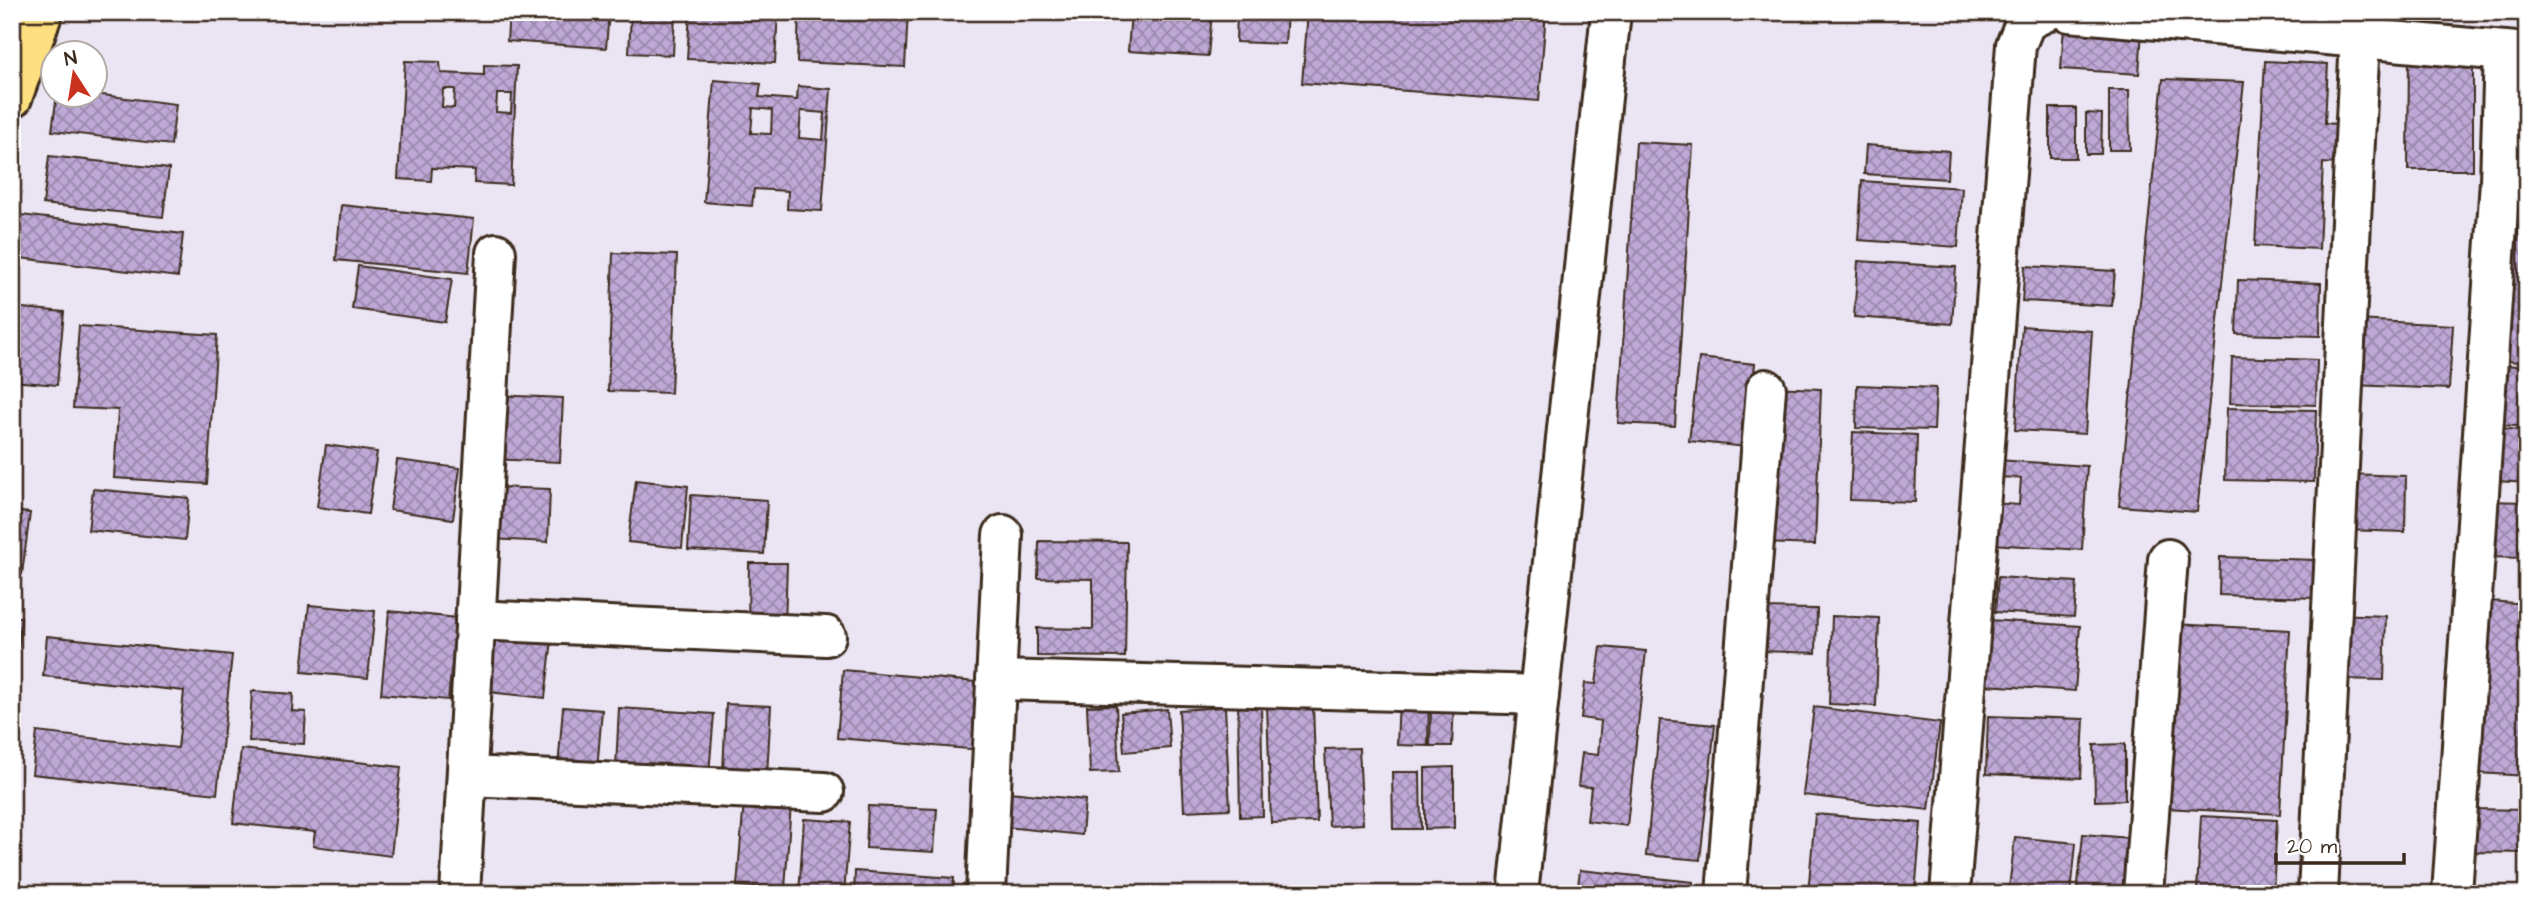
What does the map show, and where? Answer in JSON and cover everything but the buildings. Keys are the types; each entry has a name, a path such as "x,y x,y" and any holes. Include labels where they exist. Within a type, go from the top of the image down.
{"main road":[{"path":"12,98 43,12"}],"street":[{"path":"1518,894 1611,12"},
{"path":"1950,894 2016,45 2026,21 2045,12"},
{"path":"2069,12 2516,53 2500,181 2452,894"},
{"path":"2318,894 2360,38"},
{"path":"460,894 496,253"},
{"path":"1726,894 1766,389"},
{"path":"986,894 1003,536"},
{"path":"2143,894 2168,559"},
{"path":"475,620 826,636"},
{"path":"996,680 1539,695"},
{"path":"467,776 824,792"}]}
